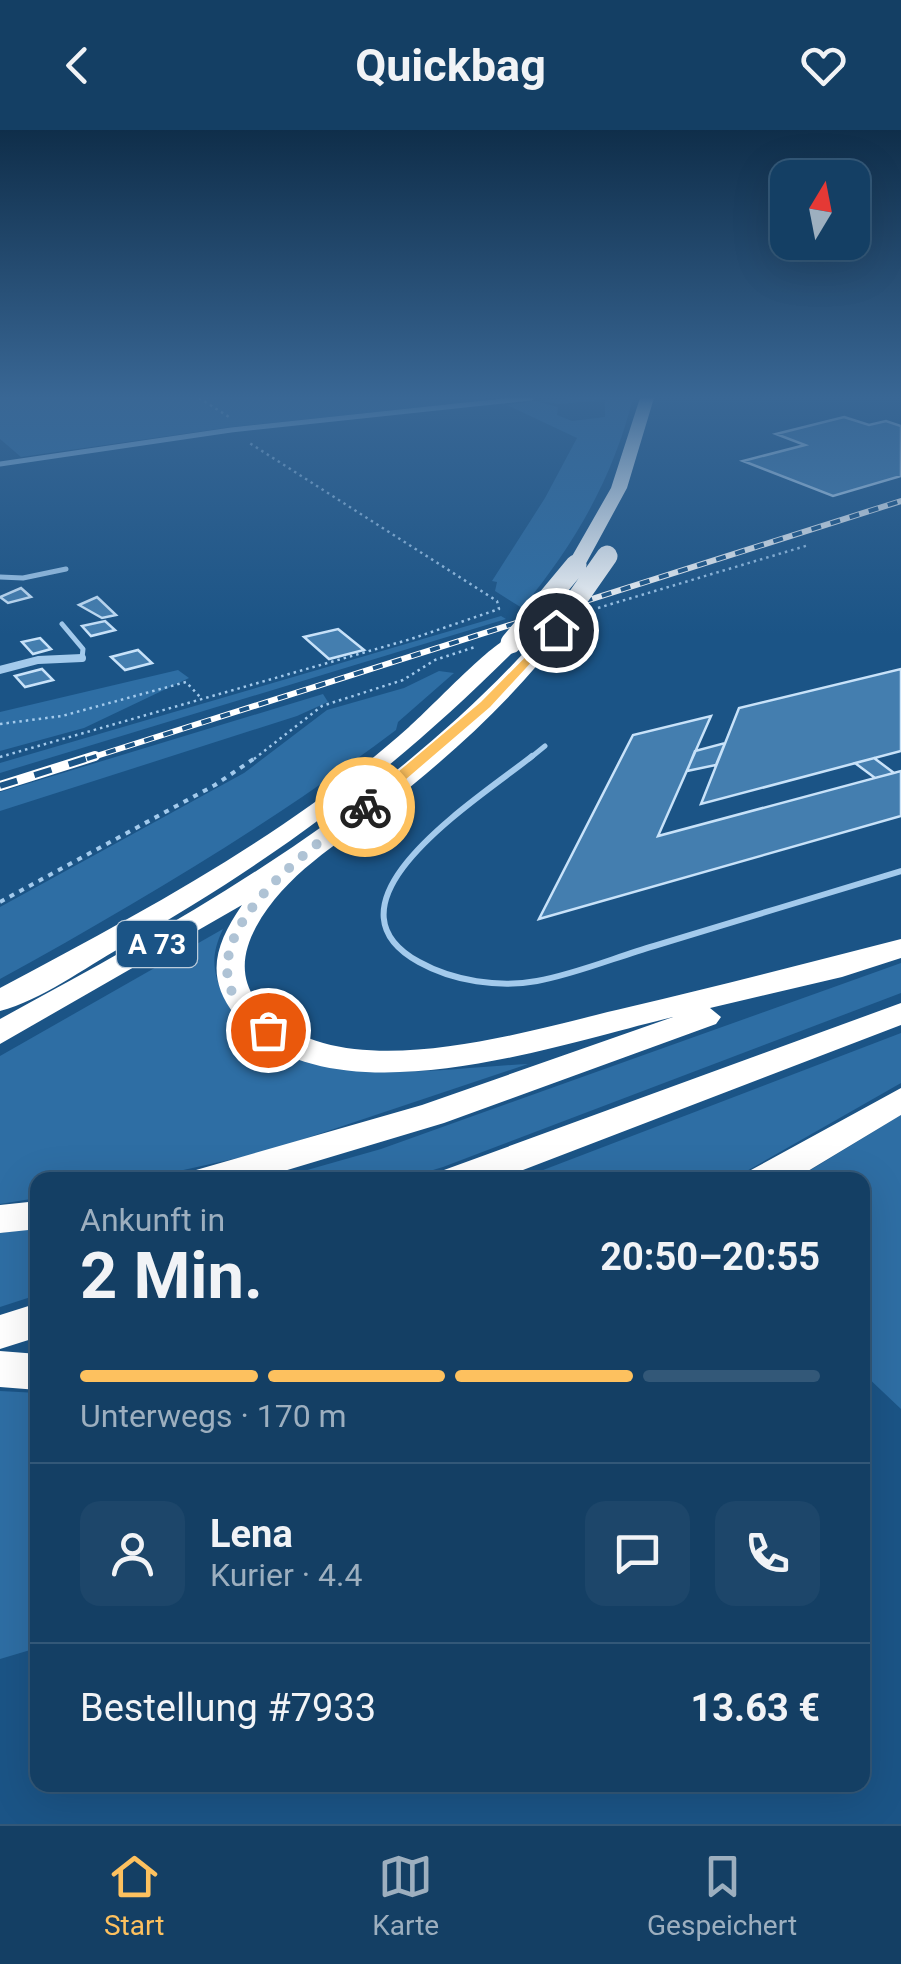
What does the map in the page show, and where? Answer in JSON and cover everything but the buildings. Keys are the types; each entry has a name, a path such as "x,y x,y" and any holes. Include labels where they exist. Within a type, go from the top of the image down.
{"highway":[{"name":"A 73","path":"0,1001 200,887 380,765 576,565 623,477"},
{"path":"632,503 641,477"},
{"name":"A 73","path":"0,1033 224,905 446,742 556,630 610,550"},
{"path":"308,847 258,902 235,938 228,960 229,986 242,1007 268,1030 300,1048 341,1057 396,1060 501,1047 861,961"},
{"path":"236,1172 432,1114 901,948"},
{"path":"480,1172 579,1138 901,1013"},
{"path":"778,1172 901,1100"},
{"path":"0,1219 30,1215"},
{"path":"0,1332 30,1323"},
{"path":"0,1369 30,1371"}],"street":[{"path":"0,670 38,660 82,658"}],"lane":[{"path":"0,577 23,578 66,568"},
{"path":"62,624 80,643 82,658"},
{"path":"545,746 417,854 382,898 381,922 387,938 437,973 493,984 557,977 901,871"}],"path":[{"path":"0,757 494,613 499,605 304,477"},
{"path":"588,610 611,607 809,545"},
{"path":"0,902 216,785 279,742 322,706 403,680 435,660 498,643"},
{"path":"0,724 62,716 186,682 201,698"}],"shaded area":[{"path":"556,477 606,477 575,535 522,608 495,591 497,582 492,581"},
{"path":"501,616 506,619 0,773 0,763"},
{"path":"178,670 189,678 84,728 0,751 0,712"},
{"path":"439,671 454,673 398,722 396,730 349,764 203,861 0,979 0,907 244,773 327,710 404,688"},
{"path":"323,694 328,702 297,716 0,811 0,792"},
{"path":"223,929 214,962 223,995 246,1028 278,1051 316,1064 359,1070 404,1072 528,1064 265,1152 174,1172 30,1172 30,1199 0,1204 0,1056"},
{"path":"901,963 901,993 443,1167 426,1172 300,1172 381,1149"},
{"path":"901,1033 901,1083 745,1172 538,1172"},
{"path":"901,1115 901,1409 870,1380 870,1172 807,1172"},
{"path":"30,1229 30,1297 0,1307 0,1233"},
{"path":"0,1391 30,1393 30,1650 0,1659"}],"railway":[{"path":"87,759 901,501"},
{"path":"0,786 95,756"}],"way so far":[{"path":"268,1030 242,1007 229,986 228,960 235,938 258,902 308,847 365,807"}],"route":[{"path":"365,807 446,742 556,630"}]}
